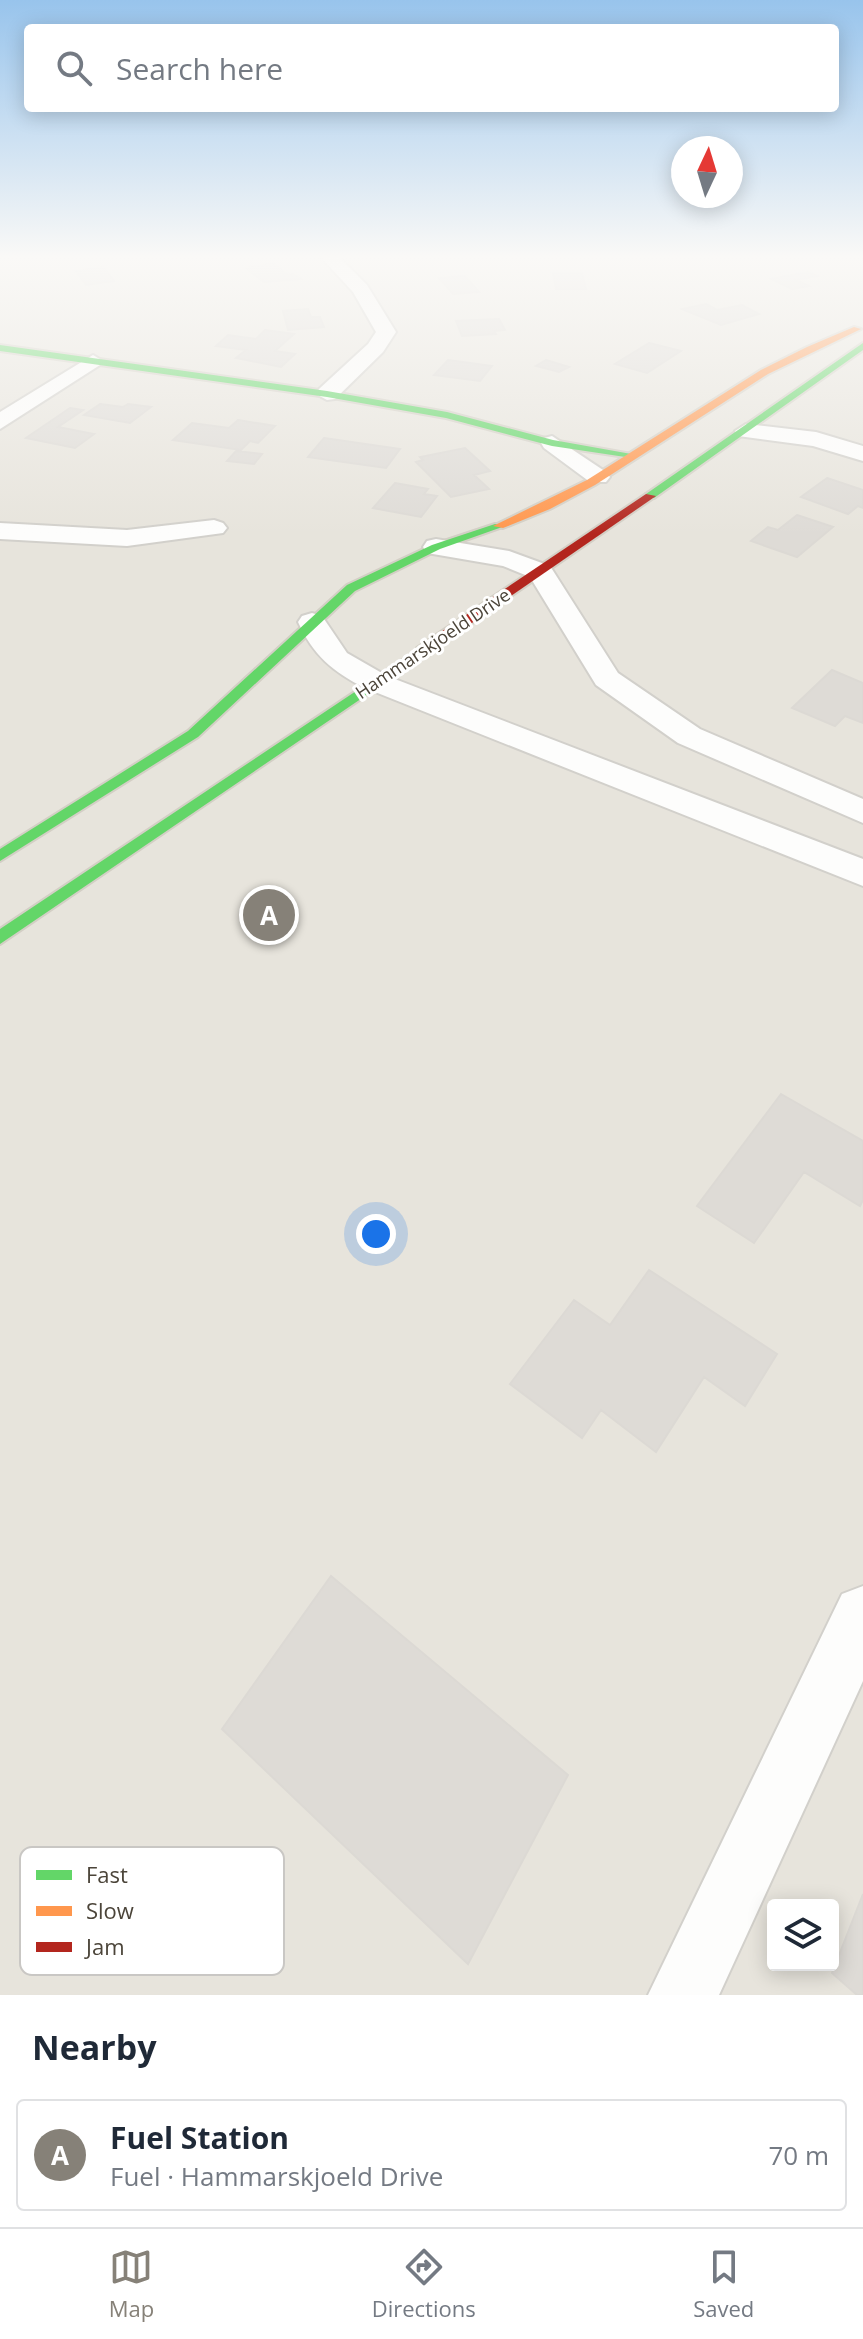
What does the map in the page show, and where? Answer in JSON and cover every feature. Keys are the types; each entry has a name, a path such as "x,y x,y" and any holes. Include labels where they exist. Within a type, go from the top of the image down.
{"main road":[{"path":"1,348 327,394 447,415 552,443 632,455"},
{"path":"0,856 193,734 274,663 312,622 351,588 436,547 518,519 598,477 752,379 811,348"},
{"name":"Hammarskjoeld Drive","path":"0,938 746,431 860,348"},
{"path":"752,379 782,382 801,391"}],"street":[{"path":"327,394 376,348"},
{"path":"0,422 93,361"},
{"path":"772,413 816,439"},
{"path":"746,431 816,439 863,454"},
{"path":"552,443 598,477"},
{"path":"0,531 127,538 214,528"},
{"path":"436,547 497,556 540,572 607,679 689,736 863,812"},
{"path":"312,622 322,646 342,665 376,682 863,873"},
{"path":"683,1995 863,1615"}],"shaded area":[{"path":"0,348 863,348 863,1995 0,1995"}],"building":[{"path":"232,348 278,348 275,351 295,354 281,367 236,358 246,350"},
{"path":"641,348 681,351 647,373 615,364"},
{"path":"448,360 492,366 480,381 434,375"},
{"path":"546,360 569,367 559,372 536,366"},
{"path":"100,404 151,407 130,423 84,415"},
{"path":"70,408 83,410 58,427 94,434 75,448 26,438"},
{"path":"238,420 275,426 258,443 250,441 241,450 173,440 192,423 229,428"},
{"path":"324,438 400,449 386,468 308,457"},
{"path":"465,448 490,471 474,475 489,489 451,497 416,462 423,460 420,457"},
{"path":"236,451 262,454 254,464 227,461"},
{"path":"827,478 863,490 863,508 858,506 848,514 801,497"},
{"path":"395,483 428,489 424,494 437,496 421,517 373,508"},
{"path":"797,515 833,527 797,557 751,541 768,527 778,530"},
{"path":"832,670 863,683 863,723 845,716 835,726 792,708"},
{"path":"275,901 298,915 271,938 248,924"},
{"path":"781,1094 863,1141 863,1200 860,1206 804,1172 754,1243 697,1206"},
{"path":"649,1270 777,1354 745,1406 704,1377 656,1452 601,1410 582,1438 510,1384 574,1300 610,1325"},
{"path":"331,1576 568,1775 468,1964 222,1729"},
{"path":"863,1894 863,1995 857,1995 832,1973 839,1971 839,1955"}],"traffic: fast":[{"path":"1,348 327,394 447,415 552,443 632,455"},
{"path":"650,496 860,348"},
{"path":"0,856 193,734 351,588 436,547 499,526"},
{"path":"0,938 422,651"}],"traffic: slow":[{"path":"499,526 591,483 765,372 812,348"}],"traffic: jam":[{"path":"422,651 650,496"}],"place":[{"name":"Fuel Station","path":"269,915"}]}
